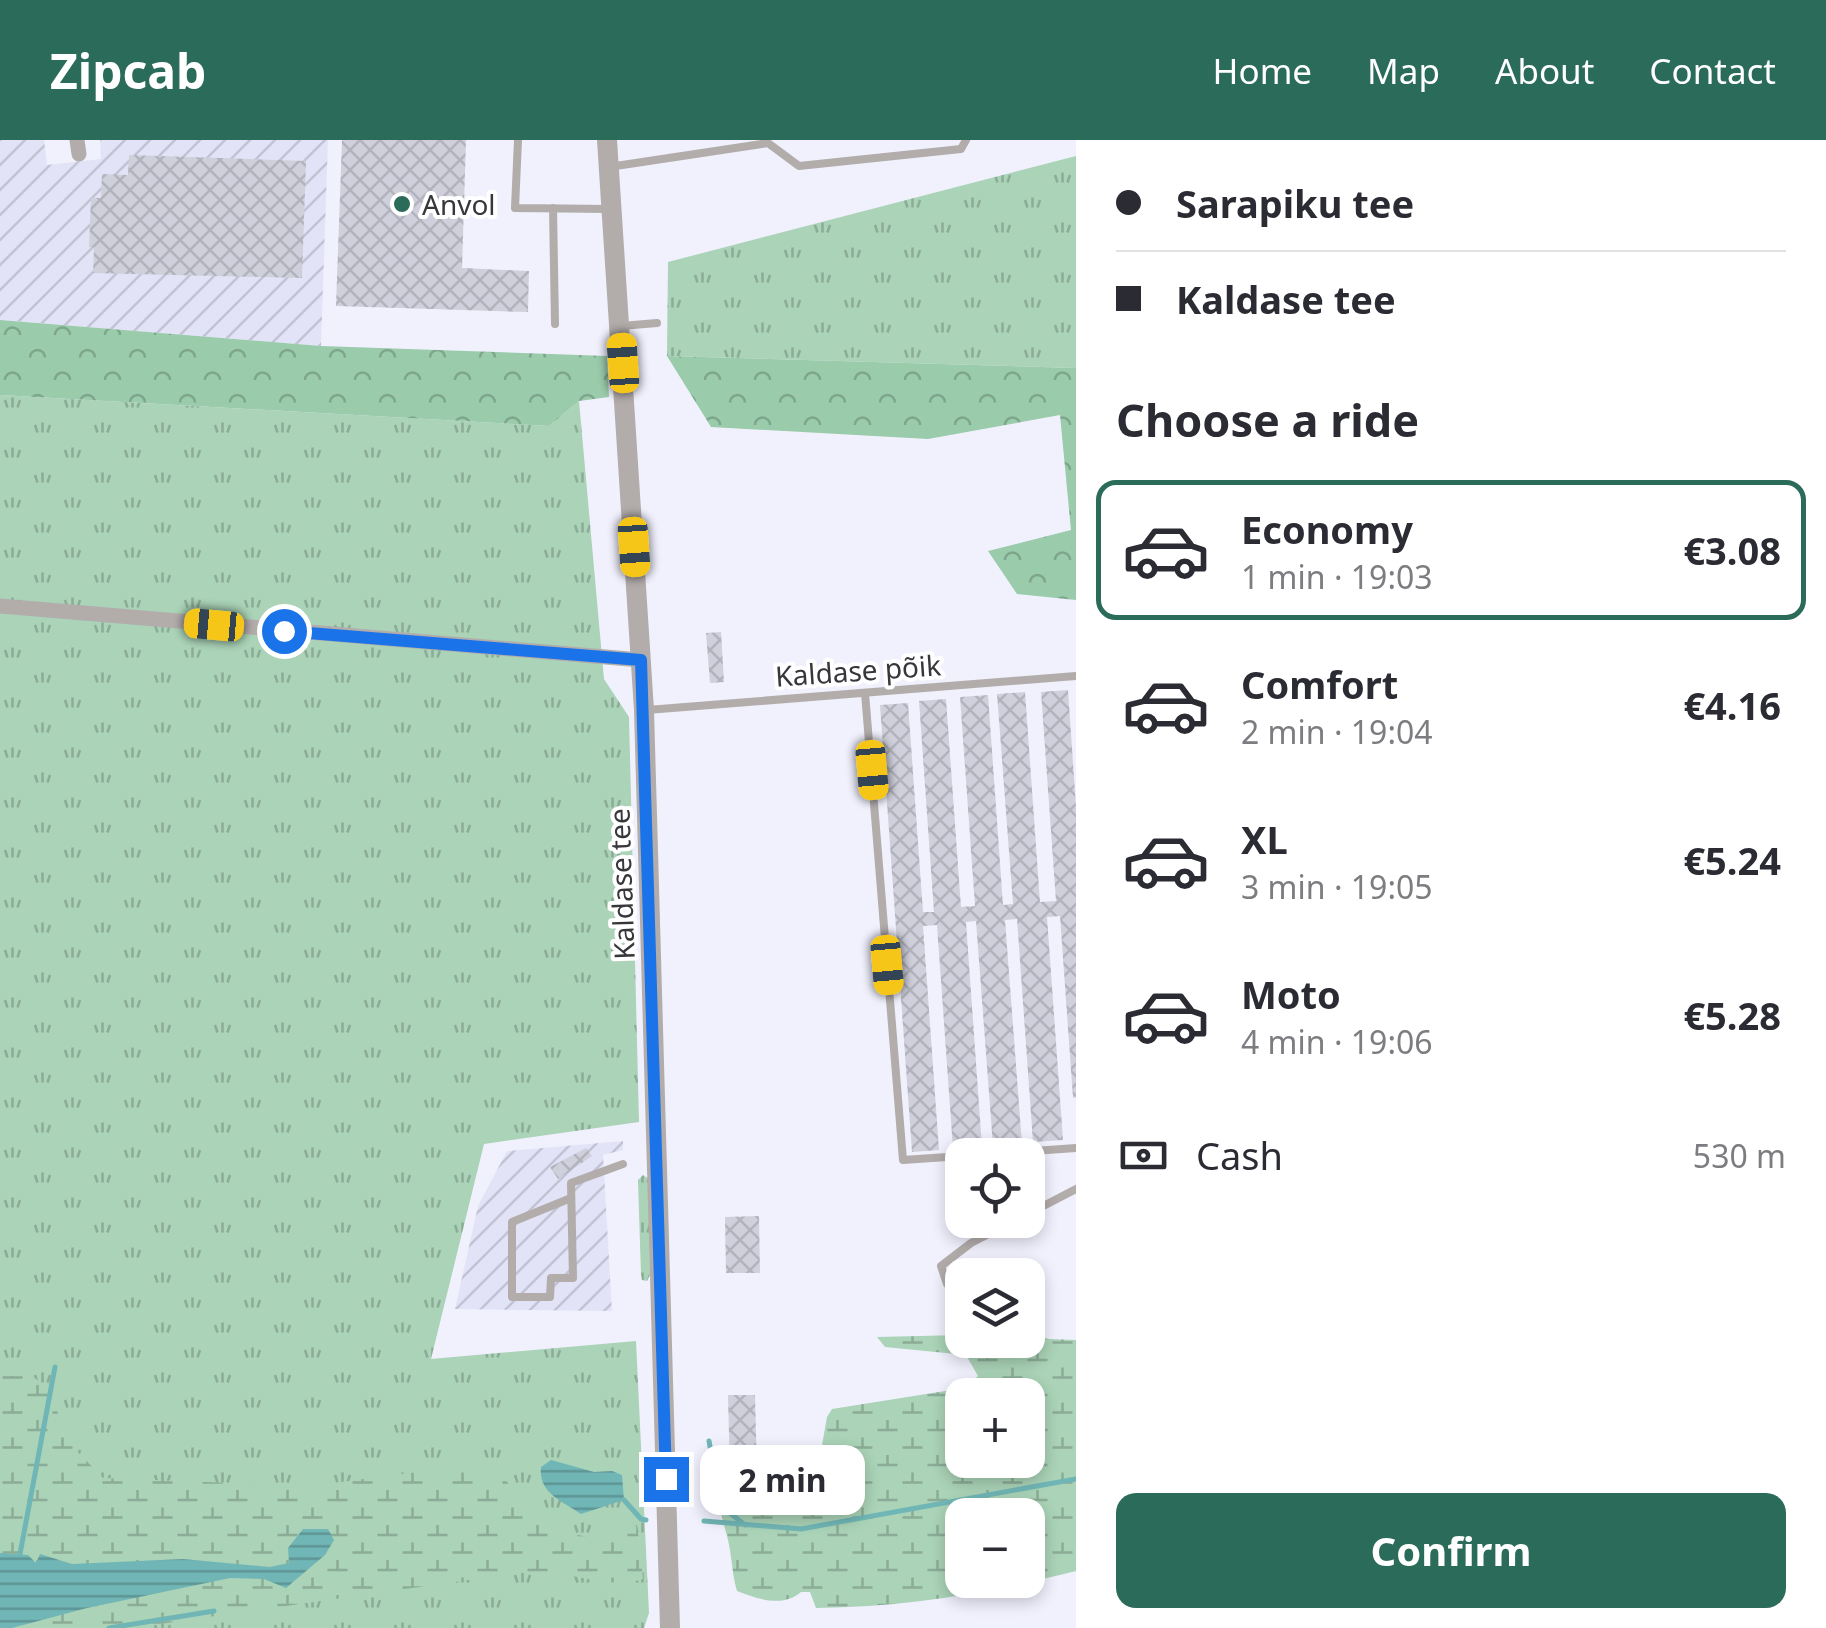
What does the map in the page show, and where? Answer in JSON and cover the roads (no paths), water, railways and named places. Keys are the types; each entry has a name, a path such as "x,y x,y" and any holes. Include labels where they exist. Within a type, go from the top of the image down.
{"street":[{"name":"Kaldase tee","path":"608,140 644,710 670,1628"},
{"path":"0,606 641,660"}],"lane":[{"path":"518,140 515,208 612,208"},
{"path":"609,167 722,144 768,142 800,166 961,149 966,140"},
{"path":"553,208 555,324"},
{"path":"621,326 657,323"},
{"name":"Kaldase põik","path":"644,710 1076,676"},
{"path":"865,692 903,1160 945,1157"},
{"path":"1045,1150 1076,1148"},
{"path":"571,1198 512,1222 512,1297 550,1297 551,1278 573,1278 571,1183 623,1164"},
{"path":"1045,1205 1076,1189"},
{"path":"951,1258 981,1238"}],"waterway":[{"path":"20,1554 55,1367"},
{"path":"709,1441 721,1506 745,1525"},
{"path":"704,1521 801,1529 1076,1479"},
{"path":"624,1500 646,1520"},
{"path":"109,1628 214,1611"}],"place":[{"name":"Anvol","path":"402,204"}]}
